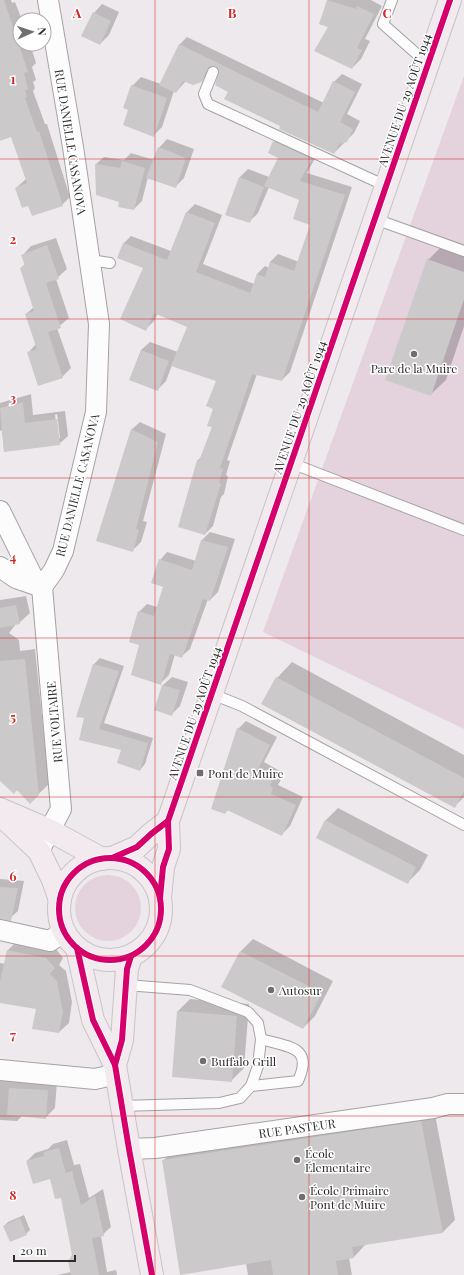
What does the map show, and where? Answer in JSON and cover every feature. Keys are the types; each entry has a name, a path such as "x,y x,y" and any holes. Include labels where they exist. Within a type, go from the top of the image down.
{"main road":[{"name":"AVENUE DU 29 AOÛT 1944","path":"168,821 450,0"},
{"path":"0,809 49,830 107,858 125,860 137,866 148,875 156,886 160,898"},
{"path":"0,814 39,851 53,880 60,900"},
{"path":"168,821 169,849 163,867 160,898 160,919 152,938 143,949 131,956 109,961 97,959 77,948 64,931 59,916 60,900 68,881 82,866 137,847 168,821"},
{"path":"77,948 93,1020 116,1069 152,1275"},
{"path":"116,1069 122,1040 127,969 131,956"}],"street":[{"name":"RUE DANIELLE CASANOVA","path":"42,587 54,570 63,551 96,412 99,324 73,147 48,0"},
{"path":"0,511 32,576 42,587"},
{"path":"0,567 16,578 42,587"},
{"name":"RUE VOLTAIRE","path":"39,851 61,809 42,587"},
{"path":"0,930 50,941 64,931"},
{"path":"0,1070 95,1079 116,1069"},
{"name":"RUE PASTEUR","path":"129,1149 155,1148 433,1108 448,1104 464,1104"}],"lane":[{"path":"392,0 383,24 428,64"},
{"path":"213,72 204,94 208,104 386,186"},
{"path":"375,219 464,251"},
{"path":"90,260 110,263"},
{"path":"291,463 464,530"},
{"path":"212,694 242,706 464,825"},
{"path":"122,1106 220,1102 240,1098 251,1086 258,1066 261,1039 258,1023 248,1012 190,990 126,985"},
{"path":"251,1086 298,1081 304,1067 303,1056 296,1050 261,1039"}],"shaded area":[{"name":"Parc de la Muire","path":"464,76 464,729 263,632"},
{"path":"101,875 115,875 127,880 136,889 141,901 139,921 132,932 115,941 101,941 89,936 80,927 75,915 75,901 80,889 89,880"}],"building":[{"path":"0,0 4,0 12,24 12,52 21,52 28,72 24,73 28,89 25,90 27,97 25,98 37,132 39,131 63,206 32,216 28,206 22,208 15,188 27,183 11,137 0,141"},
{"path":"327,0 356,9 357,6 374,14 357,48 362,50 352,69 314,51 328,27 319,24"},
{"path":"93,12 111,21 100,45 81,36"},
{"path":"179,44 318,112 333,81 355,92 340,122 353,129 347,142 339,144 334,154 279,129 280,126 224,99 228,92 215,85 219,72 215,66 209,67 202,82 193,85 183,81 176,93 159,85"},
{"path":"131,85 167,98 154,137 123,125 128,110 123,108"},
{"path":"273,141 312,159 300,181 345,195 282,381 252,374 220,468 223,469 219,483 221,484 205,535 178,527 197,460 199,461 212,427 207,426 213,409 206,406 216,381 171,366 187,327 154,313 146,331 120,319 143,268 117,258 123,243 167,260 186,212 215,223 196,272 250,293 257,274 265,277 270,262 294,271 310,225 293,219 299,200 264,186 278,158 268,153"},
{"path":"158,147 186,158 176,188 146,178"},
{"path":"122,161 145,168 134,210 118,207 119,202 96,195 95,164 120,168"},
{"path":"239,177 264,187 250,223 225,215"},
{"path":"47,245 59,279 46,283 61,328 48,332 63,378 38,386 27,352 37,349 25,314 34,311 20,268 25,266 21,255"},
{"path":"427,259 464,272 464,299 431,396 385,380"},
{"path":"141,350 169,361 158,391 129,380"},
{"path":"23,402 25,423 57,419 60,445 4,452 0,408"},
{"path":"131,429 158,442 136,529 139,530 133,552 96,541"},
{"path":"201,540 228,547 210,601 203,599 182,658 170,654 161,685 131,675 139,645 129,642 138,611 154,616 163,587 151,583 159,559 192,570"},
{"path":"16,605 20,624 0,628 0,608"},
{"path":"25,659 39,795 30,804 17,790 14,794 0,781 0,661"},
{"path":"93,664 119,671 99,729 148,743 140,771 117,763 121,750 79,740 84,718 76,717"},
{"path":"276,677 464,778 464,791 455,808 261,704"},
{"path":"162,685 180,690 172,716 154,710"},
{"path":"237,728 270,745 257,771 273,779 270,786 273,787 271,794 296,805 282,836 227,810 225,814 211,809"},
{"path":"325,820 416,867 408,884 316,838"},
{"path":"0,887 18,888 11,921 0,919"},
{"path":"7,950 46,958 55,968 50,974 57,981 63,1012 59,1033 32,1029 36,1009 0,1003 0,981"},
{"name":"Autosur","path":"240,951 322,993 303,1029 221,987"},
{"name":"Buffalo Grill","path":"177,1011 237,1016 232,1082 172,1077"},
{"path":"9,1088 48,1090 46,1119 7,1115"},
{"name":"École Primaire Pont de Muire","path":"421,1121 443,1233 352,1247 354,1258 336,1261 338,1275 273,1275 271,1260 180,1275 162,1160"},
{"path":"59,1148 66,1173 72,1171 81,1205 95,1196 104,1236 92,1238 99,1275 71,1275 68,1261 72,1255 61,1198 55,1199 50,1179 33,1184 26,1161 44,1156 44,1152"},
{"path":"20,1218 27,1235 10,1242 3,1226"}],"cycle path":[{"path":"160,898 163,867 169,849 168,821 450,0"},
{"path":"112,858 137,847 168,821"},
{"path":"110,858 129,862 146,873 157,890 161,909 157,928 146,945 129,956 110,960 91,956 74,945 63,928 59,909 63,890 74,873 91,862 110,858"},
{"path":"77,948 93,1020 115,1065 152,1275"},
{"path":"115,1065 122,1040 127,969 131,956"}],"place":[{"name":"Parc de la Muire","path":"414,354"},
{"name":"Pont de Muire","path":"200,773"},
{"name":"Autosur","path":"271,990"},
{"name":"Buffalo Grill","path":"203,1061"},
{"name":"École Élementaire","path":"297,1160"},
{"name":"École Primaire Pont de Muire","path":"302,1197"}]}
